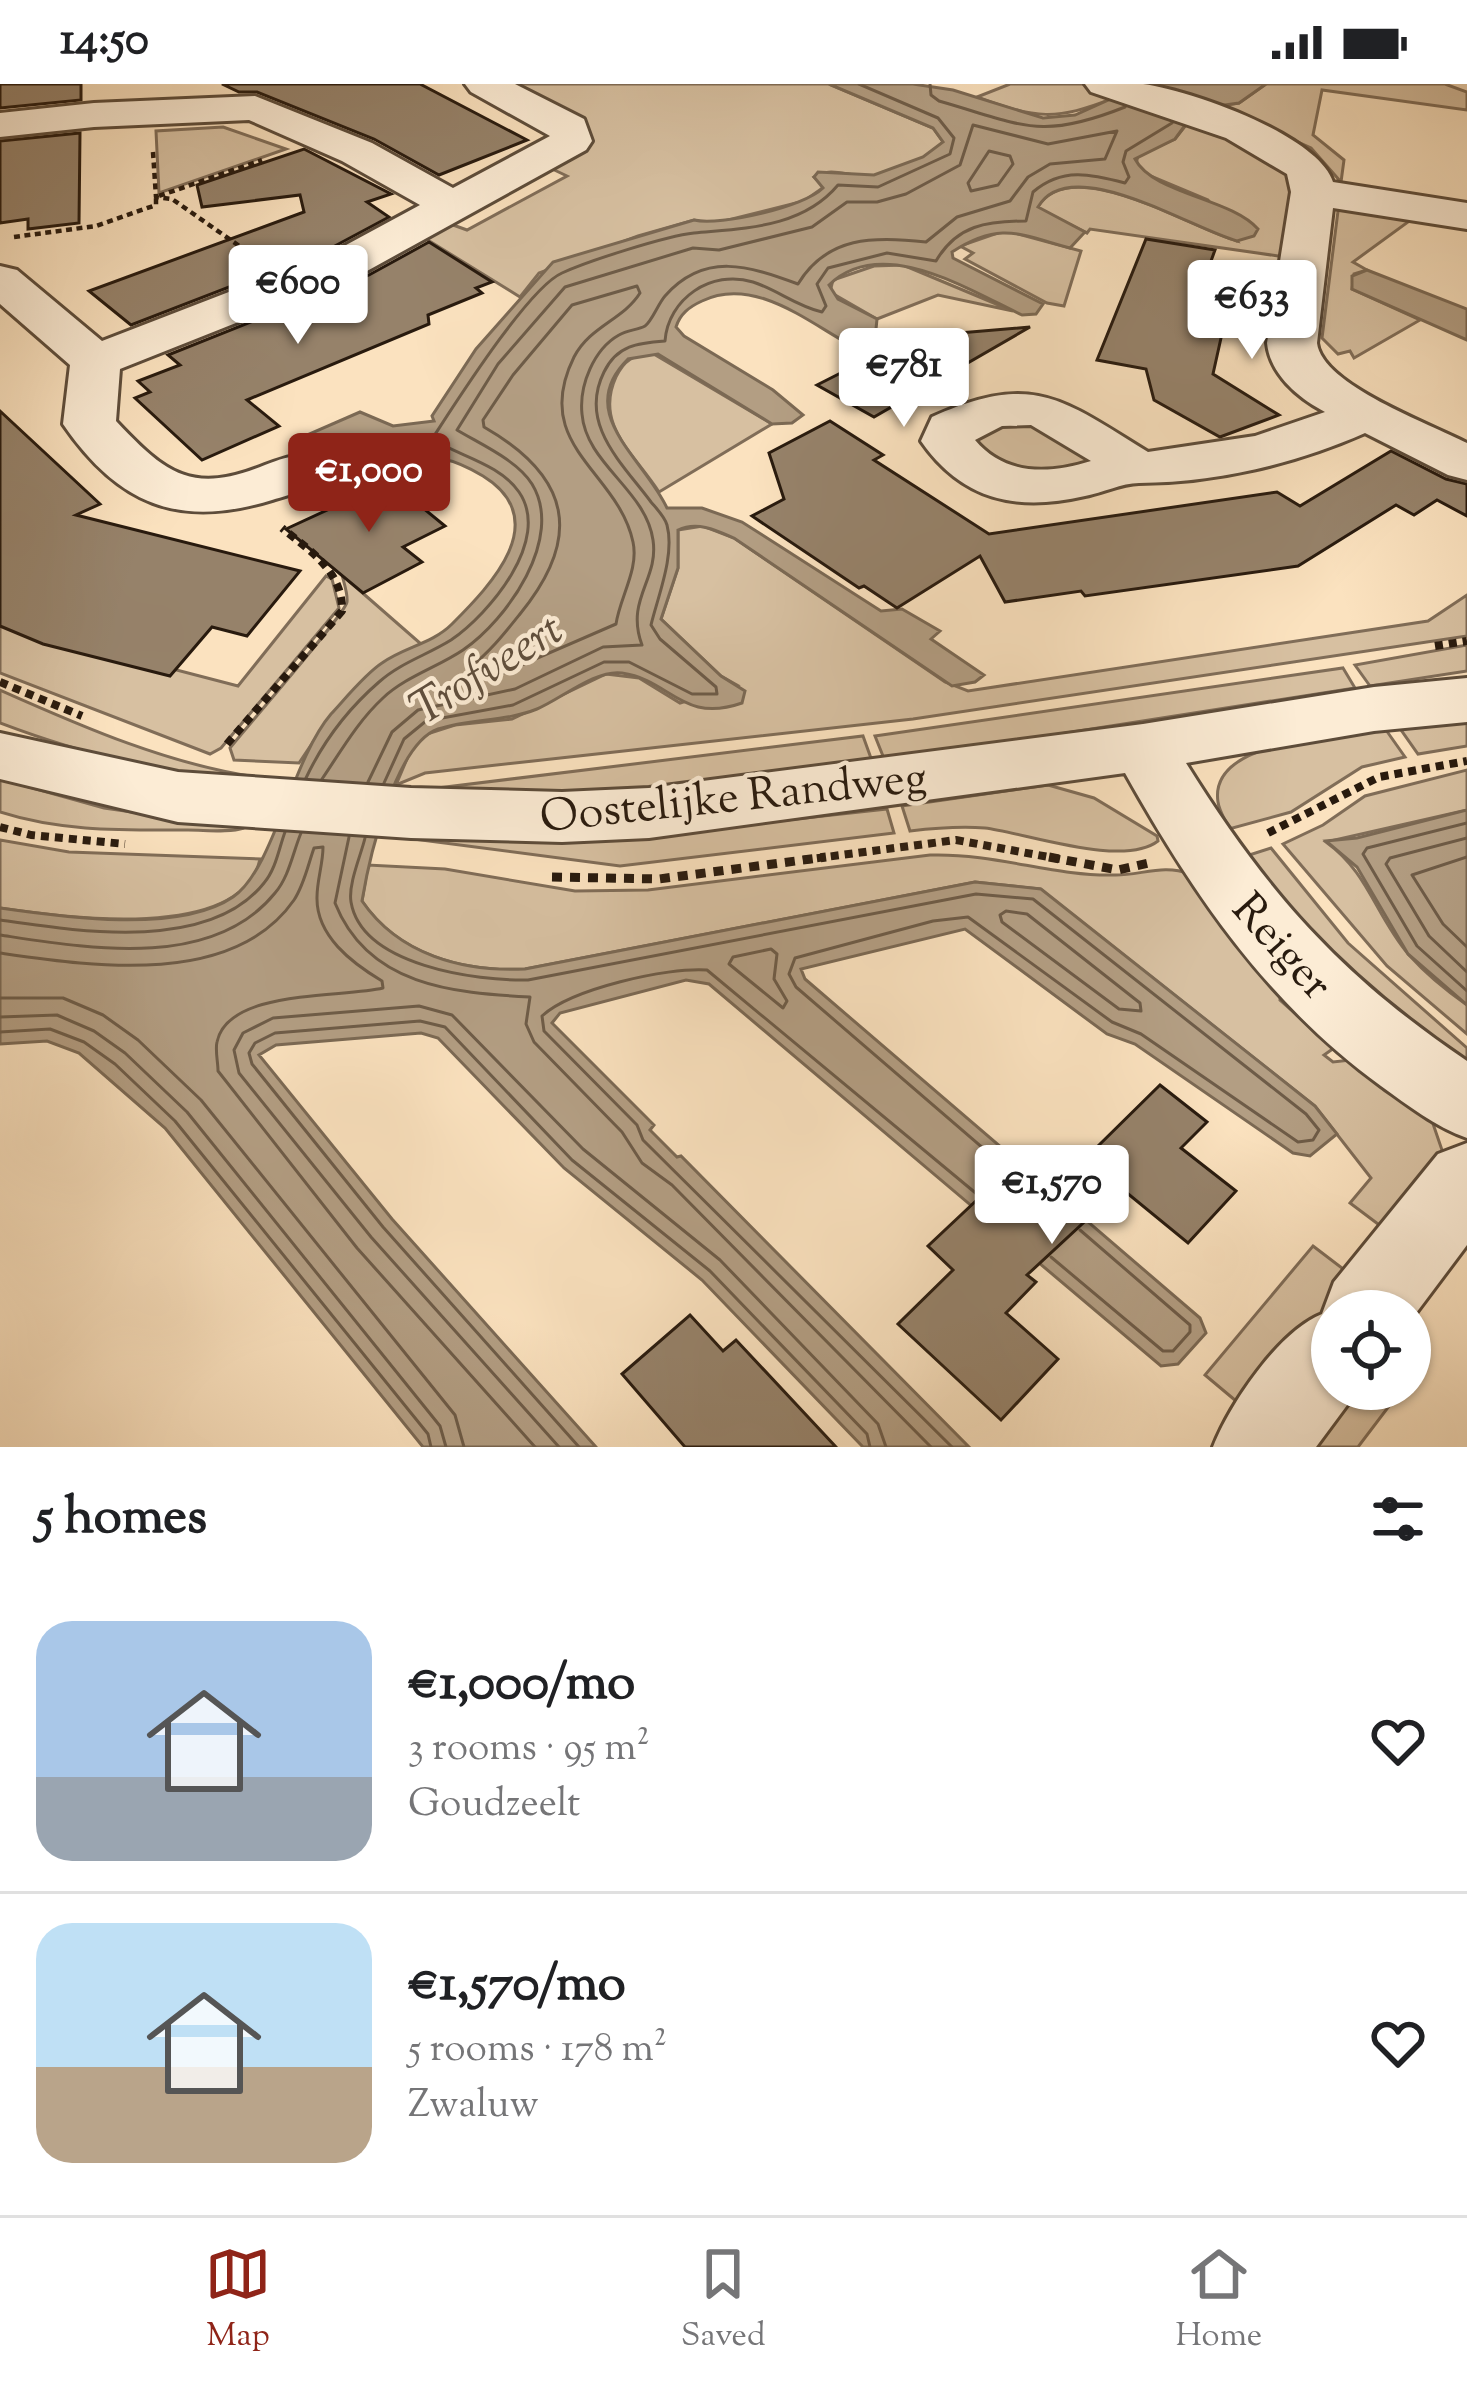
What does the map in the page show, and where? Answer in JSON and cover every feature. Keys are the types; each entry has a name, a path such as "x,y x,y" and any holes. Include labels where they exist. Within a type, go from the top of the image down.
{"street":[{"path":"96,361 351,261 571,141 569,128 485,84"},
{"path":"1108,85 1283,149 1310,173 1313,192 1292,343 1294,361 1326,392 1467,464"},
{"path":"0,125 151,111 255,108 326,138 453,206"},
{"path":"1313,192 1467,216"},
{"path":"0,280 96,361"},
{"path":"96,361 89,424 145,481 193,496 244,495 302,470"},
{"path":"1131,465 1154,469 1261,455 1312,440 1366,412"},
{"name":"Oostelijke Randweg","path":"0,756 74,777 201,799 562,818 649,813 1143,747 1374,709 1467,700"},
{"name":"Reiger","path":"1143,747 1202,849 1262,928 1352,1021 1467,1104"},
{"path":"1381,1290 1467,1180"},
{"path":"1259,1447 1311,1380"}],"path":[{"path":"0,238 96,226 156,206 151,111"},
{"path":"156,197 326,138"},
{"path":"156,197 172,199 293,284"},
{"path":"201,799 221,750 342,611 344,600 335,574 244,495"},
{"name":"Oostelijke Randweg","path":"533,874 659,879 956,840 1118,870 1270,833 1378,777 1467,761"}],"shaded area":[{"path":"502,84 829,84 933,128 943,142 916,161 883,174 820,174 814,177 824,187 804,201 712,224 694,220 638,236 539,273 520,297 418,234 442,221 467,230 567,176 546,166 572,153"},
{"path":"1010,84 1084,84 1114,98 1076,111 1046,114 977,97"},
{"path":"1266,84 1445,84 1467,92 1467,110 1322,90 1313,135 1344,160 1341,182 1311,148 1218,106 1239,103"},
{"path":"1186,125 1262,148 1295,176 1285,257 1090,229 1087,233 1037,208 1053,193 1076,187 1102,190 1237,241 1208,200 1148,175 1136,165 1138,155 1175,139"},
{"path":"223,127 286,149 159,193 156,131"},
{"path":"1338,211 1419,214 1353,262 1367,270 1354,274 1352,289 1420,320 1354,358 1350,351 1338,354 1322,338"},
{"path":"1012,228 1011,232 1081,251 1064,306 1047,303 965,259 973,253 960,246"},
{"path":"903,265 1013,311 938,295 877,319 830,292 833,280 874,266"},
{"path":"652,353 772,424 659,492 620,438 610,410 622,366"},
{"path":"1017,415 1087,453 1087,459 1080,467 1012,474 965,436"},
{"path":"703,526 734,538 945,682 968,691 1428,621 1467,595 1467,636 913,719 425,773 396,785 412,747 427,734 455,725 512,719 606,674 639,678 680,703 737,685 721,676 661,619 678,568 678,530"},
{"path":"342,575 421,644 331,715 299,763 234,760 230,748 342,611 347,599"},
{"path":"326,576 332,579 339,608 221,748 210,754 0,673 0,624 238,686"},
{"path":"1467,645 1467,671 1370,686 1355,665"},
{"path":"1343,668 1355,688 885,761 875,736"},
{"path":"0,690 162,755 263,778 161,768 32,735 0,723"},
{"path":"1467,716 1467,746 1418,754 1399,727"},
{"path":"1386,730 1405,757 1362,767 1291,812 1229,829 1218,802 1221,781 1234,765 1282,744"},
{"path":"863,736 872,761 760,776 591,791 421,790"},
{"path":"1467,770 1467,810 1326,842 1352,867 1409,955 1467,1005 1467,1034 1387,966 1283,844 1323,825 1365,796"},
{"path":"0,779 104,808 244,828 117,830 47,823 0,812"},
{"path":"1048,785 1094,798 1158,841 1122,851 985,828 910,831 902,806"},
{"path":"887,809 894,833 620,866 406,838 650,835"},
{"path":"0,840 69,852 260,859 246,886 220,903 186,914 105,919 0,908"},
{"path":"1271,848 1348,943 1467,1048 1467,1082 1344,983 1246,856"},
{"path":"930,855 1093,875 1162,870 1189,874 1281,982 1280,1000 1334,1048 1324,1055 1333,1062 1369,1058 1429,1112 1443,1153 1390,1233 1350,1203 1371,1178 1315,1106 1040,889 975,882 525,969 479,967 434,956 394,935 362,901 368,865 445,869 575,891 648,890"},
{"path":"1313,1246 1355,1278 1345,1290 1311,1290 1311,1333 1248,1411 1205,1375"},
{"path":"1316,1410 1386,1410 1358,1447 1287,1447"}],"water":[{"name":"Trofveert","path":"829,84 913,84 953,90 1043,118 1075,115 1144,84 1266,84 1239,103 1218,106 1186,124 1175,139 1135,159 1158,180 1230,210 1258,229 1254,236 1237,241 1132,198 1076,187 1054,192 1038,207 1085,232 1070,248 997,233 952,252 953,258 1043,304 1036,314 1022,315 952,281 899,265 850,271 829,285 838,299 877,319 876,329 847,343 797,313 760,298 721,295 689,308 676,327 684,336 773,390 803,415 792,423 772,424 658,354 628,359 613,379 610,417 667,508 702,508 742,522 881,611 902,609 940,631 931,639 984,675 975,682 952,686 734,538 699,526 685,527 678,530 678,568 661,619 721,676 745,691 742,703 722,708 691,705 639,677 612,673 525,713 438,729 409,756 397,779 378,832 362,901 394,935 434,956 479,967 525,969 975,882 1041,889 1315,1106 1337,1134 1310,1156 1293,1153 1135,1044 1107,1034 965,929 801,969 805,979 1200,1318 1206,1333 1178,1364 1161,1366 709,984 686,980 560,1013 552,1023 654,1125 650,1130 969,1447 863,1447 702,1280 564,1168 438,1038 421,1033 276,1045 259,1055 392,1219 596,1447 423,1447 165,1128 79,1053 47,1041 0,1044 0,908 87,918 152,919 183,916 233,897 260,863 305,758 331,714 376,668 452,624 498,572 515,532 514,512 504,493 466,467 426,457 316,459 300,438 360,412 393,426 434,421 432,416 476,349 553,262 694,220 723,220 781,208 823,188 814,177 818,172 874,175 923,157 943,142 933,128"},
{"path":"1367,270 1467,309 1467,340 1352,289 1352,276"},
{"path":"1467,810 1467,1005 1408,954 1357,867 1326,841 1357,838"}],"building":[{"path":"0,84 81,84 81,100 0,108"},
{"path":"222,84 420,84 527,140 439,175 374,139 257,92 239,92"},
{"path":"80,133 79,223 28,229 28,219 0,223 0,141"},
{"path":"304,149 391,194 367,202 389,217 333,247 131,325 89,291 304,212 300,195 202,207 197,185"},
{"path":"1146,239 1215,250 1211,261 1237,266 1213,374 1279,415 1220,437 1154,400 1146,369 1097,360"},
{"path":"429,242 492,282 476,288 482,293 428,315 429,324 247,400 279,426 202,460 135,398 150,392 138,381 180,365 168,355 369,275"},
{"path":"1030,327 874,417 817,385 912,337"},
{"path":"0,411 100,504 76,515 300,571 247,636 212,627 170,676 43,644 0,626"},
{"path":"830,421 883,455 874,460 989,534 1277,492 1300,506 1391,451 1446,479 1467,484 1467,516 1437,500 1414,515 1396,505 1298,566 1085,596 1081,591 1005,602 980,556 897,608 752,516 784,499 769,453"},
{"path":"390,481 445,526 403,547 422,562 363,593 286,529"},
{"path":"1160,1085 1207,1122 1181,1148 1236,1191 1188,1243 1121,1188 1027,1275 1036,1282 1006,1313 1058,1359 1001,1420 898,1324 953,1270 928,1246 995,1183 1030,1213"},
{"path":"690,1315 723,1351 736,1340 836,1447 685,1447 622,1374"}]}
